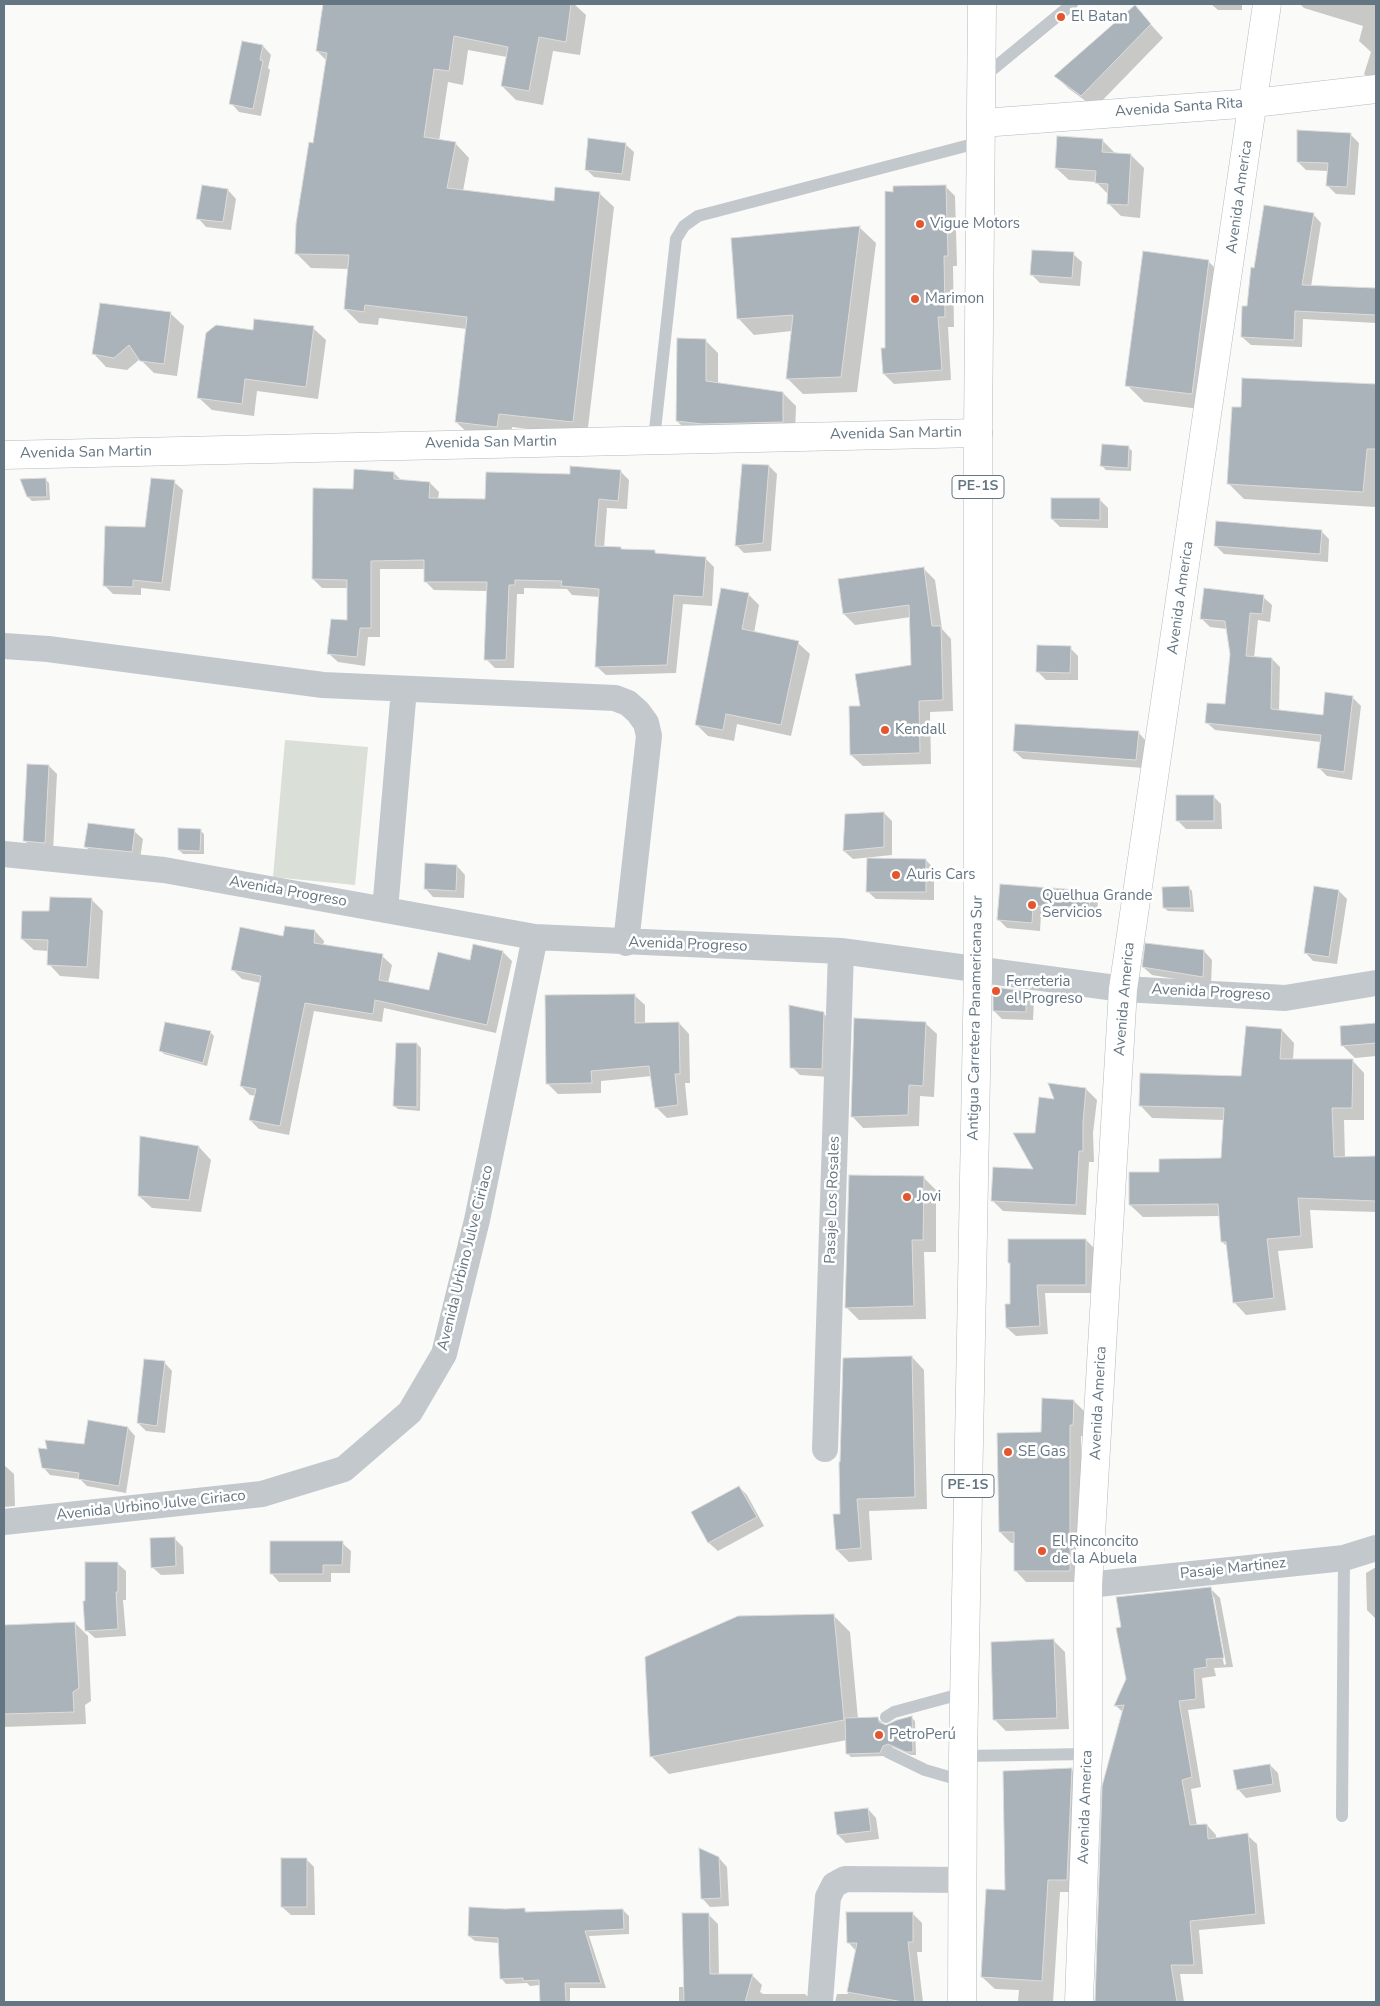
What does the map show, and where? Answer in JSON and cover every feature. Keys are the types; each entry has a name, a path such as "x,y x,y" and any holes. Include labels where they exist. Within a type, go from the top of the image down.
{"main road":[{"name":"Antigua Carretera Panamericana Sur","path":"962,2002 964,1693 978,970 978,433 982,4"},
{"name":"Avenida America","path":"1079,2002 1088,1754 1088,1585 1123,989 1267,4"},
{"name":"Avenida Santa Rita","path":"981,132 1376,89"},
{"name":"Avenida San Martin","path":"4,455 978,433"}],"street":[{"path":"4,646 48,648 324,686 615,698 628,703 646,723 649,736 626,943"},
{"path":"385,910 404,689"},
{"name":"Avenida Progreso","path":"4,854 164,870 535,937 626,943 841,952 1123,989 1285,998 1376,983"},
{"name":"Avenida Urbino Julve Ciriaco","path":"4,1522 262,1494 344,1469 410,1412 444,1354 477,1220 535,937"},
{"name":"Pasaje Los Rosales","path":"825,1449 841,952"},
{"name":"Pasaje Martinez","path":"1088,1585 1344,1558 1376,1548"},
{"path":"820,2002 828,1897 834,1885 845,1879 964,1880"}],"lane":[{"path":"982,78 1072,4"},
{"path":"654,439 676,240 684,226 698,216 981,132"},
{"path":"1342,1816 1344,1558"},
{"path":"886,1717 894,1712 964,1693"},
{"path":"888,1752 925,1770 963,1768 1088,1754"}],"shaded area":[{"path":"285,740 368,747 355,885 273,877"}],"building":[{"path":"323,4 571,4 566,42 539,37 529,91 501,86 508,47 454,36 449,71 434,69 424,137 456,142 447,188 554,201 555,187 600,192 573,422 499,414 497,427 455,422 467,317 365,305 364,312 344,309 349,255 295,254 296,224 309,142 313,143 327,53 316,51"},
{"path":"1135,5 1151,24 1081,96 1054,76"},
{"path":"242,41 263,45 260,60 263,61 253,109 229,104"},
{"path":"1297,130 1351,133 1347,187 1326,186 1328,163 1297,162"},
{"path":"1057,136 1103,139 1102,152 1131,154 1128,205 1107,204 1108,184 1095,183 1096,171 1055,168"},
{"path":"588,138 626,143 622,174 585,170"},
{"path":"202,185 228,189 223,222 196,219"},
{"path":"946,185 948,256 944,256 945,317 938,317 942,370 883,374 881,348 885,348 885,191 893,192 893,186"},
{"path":"1264,205 1314,213 1302,285 1376,288 1376,315 1295,311 1294,340 1241,337 1242,306 1247,306 1251,267 1254,268"},
{"path":"860,226 841,377 786,379 793,315 737,319 731,238"},
{"path":"1032,250 1074,252 1072,278 1030,275"},
{"path":"1143,251 1209,260 1192,394 1125,386"},
{"path":"100,303 171,312 164,364 140,361 129,345 114,358 92,354"},
{"path":"254,319 314,326 306,387 245,379 242,404 197,398 206,333 216,325 253,330"},
{"path":"677,338 706,339 706,381 783,392 783,422 703,424 676,421"},
{"path":"1242,378 1376,384 1376,449 1367,449 1363,492 1227,484 1232,407 1241,407"},
{"path":"1102,444 1129,446 1128,468 1100,466"},
{"path":"742,464 769,465 763,543 735,546"},
{"path":"570,466 621,470 618,501 599,499 595,546 655,550 655,553 706,557 703,597 674,595 667,665 595,667 599,589 561,586 562,581 515,580 515,585 509,585 506,660 484,660 487,582 424,582 424,560 371,561 371,628 360,628 357,657 327,654 331,619 347,620 347,580 312,579 313,488 353,489 354,469 394,472 394,479 430,482 429,498 485,499 486,472 570,474"},
{"path":"46,478 47,497 27,497 20,479"},
{"path":"151,478 175,480 162,583 133,580 133,587 103,586 105,526 145,527"},
{"path":"1051,498 1100,498 1100,520 1051,519"},
{"path":"1216,521 1322,530 1320,554 1214,546"},
{"path":"924,567 932,626 941,626 943,700 919,701 920,753 850,755 849,706 860,706 855,674 911,665 909,605 843,614 838,579"},
{"path":"721,588 749,593 742,629 799,641 781,725 726,714 723,730 695,725"},
{"path":"1204,588 1264,595 1262,614 1250,613 1246,656 1272,658 1271,709 1323,715 1325,692 1353,696 1344,772 1317,768 1321,735 1205,723 1207,703 1225,704 1230,654 1225,621 1200,619"},
{"path":"1037,645 1071,646 1070,673 1036,672"},
{"path":"1015,724 1139,731 1136,760 1013,751"},
{"path":"27,764 49,765 45,843 23,841"},
{"path":"1176,795 1214,795 1214,821 1176,821"},
{"path":"884,812 884,847 843,851 845,814"},
{"path":"88,823 135,829 132,852 84,847"},
{"path":"178,828 201,829 200,851 178,850"},
{"name":"Auris Cars","path":"867,858 926,859 926,892 866,892"},
{"path":"425,863 457,865 456,891 424,889"},
{"name":"Quelhua Grande Servicios","path":"1000,884 1090,891 1089,907 1033,906 1032,923 997,920"},
{"path":"1189,886 1191,908 1163,908 1162,887"},
{"path":"1314,886 1339,890 1329,957 1304,953"},
{"path":"50,897 92,898 87,967 47,965 48,940 21,939 22,911 49,911"},
{"path":"285,926 315,930 314,943 383,954 379,980 429,990 438,952 470,960 473,944 503,951 487,1025 375,1000 373,1014 305,1003 280,1126 249,1120 256,1089 240,1086 261,976 231,970 240,927 283,936"},
{"path":"1145,943 1204,950 1203,977 1142,967"},
{"path":"993,987 1026,991 1026,1012 993,1011"},
{"path":"635,994 635,1023 679,1022 680,1074 675,1074 678,1105 655,1108 649,1066 591,1071 592,1083 546,1084 545,995"},
{"path":"789,1005 824,1012 822,1069 790,1068"},
{"path":"854,1018 926,1022 923,1086 909,1085 908,1115 851,1117"},
{"path":"165,1022 211,1031 203,1063 159,1051"},
{"path":"1376,1023 1376,1043 1341,1046 1340,1026"},
{"path":"1246,1026 1282,1029 1280,1059 1353,1059 1352,1108 1332,1108 1334,1157 1376,1156 1376,1201 1298,1198 1301,1236 1267,1239 1274,1298 1233,1303 1226,1242 1221,1242 1218,1204 1129,1205 1129,1172 1159,1172 1159,1159 1221,1158 1224,1108 1139,1106 1140,1073 1241,1076"},
{"path":"396,1043 417,1043 417,1107 393,1106"},
{"path":"1048,1083 1086,1088 1083,1151 1079,1151 1076,1205 991,1201 993,1167 1033,1169 1013,1133 1035,1133 1039,1097 1054,1099"},
{"path":"140,1136 199,1146 189,1200 138,1196"},
{"path":"849,1175 924,1176 923,1240 912,1240 914,1306 845,1308"},
{"path":"1008,1239 1086,1239 1086,1285 1037,1285 1040,1326 1006,1328 1005,1304 1010,1304"},
{"path":"912,1356 915,1497 857,1499 861,1548 836,1550 833,1514 840,1514 839,1462 843,1358"},
{"path":"144,1359 165,1361 157,1426 137,1423"},
{"path":"1042,1398 1074,1400 1073,1425 1070,1425 1070,1571 1014,1571 1014,1532 999,1532 997,1433 1041,1432"},
{"path":"88,1420 128,1427 119,1486 78,1479 79,1473 42,1468 38,1448 47,1449 45,1440 84,1444"},
{"path":"739,1486 757,1517 708,1543 691,1512"},
{"path":"175,1537 176,1566 151,1568 150,1538"},
{"path":"270,1541 343,1541 342,1565 323,1565 323,1574 270,1574"},
{"path":"85,1562 118,1562 118,1592 116,1592 118,1629 85,1631 83,1601 85,1601"},
{"path":"1211,1587 1224,1658 1206,1659 1207,1667 1194,1669 1196,1699 1179,1701 1192,1777 1182,1780 1190,1825 1207,1824 1208,1839 1248,1833 1256,1914 1190,1921 1194,1965 1171,1965 1177,2002 1095,2002 1102,1786 1124,1705 1114,1706 1126,1679 1116,1628 1121,1627 1116,1597"},
{"path":"834,1614 844,1720 650,1757 645,1657 738,1616"},
{"path":"75,1622 79,1688 73,1692 74,1712 4,1714 4,1625"},
{"path":"1054,1639 1057,1718 993,1720 991,1642"},
{"name":"PetroPerú","path":"912,1716 913,1752 906,1752 888,1744 883,1746 880,1753 846,1754 845,1718 878,1717 879,1722 886,1725"},
{"path":"1270,1764 1273,1784 1237,1790 1233,1770"},
{"path":"1072,1768 1067,1880 1048,1880 1042,1981 981,1977 986,1889 1005,1890 1003,1771"},
{"path":"868,1808 871,1831 837,1835 834,1812"},
{"path":"699,1848 719,1857 721,1898 701,1899"},
{"path":"281,1858 307,1858 307,1907 281,1907"},
{"path":"469,1907 525,1908 525,1912 623,1909 624,1929 585,1931 601,1983 565,1983 566,2002 540,2002 539,1980 523,1981 523,1978 500,1979 498,1938 468,1936"},
{"path":"846,1912 913,1912 913,1942 908,1942 915,2002 903,2002 847,1992 857,1943 847,1943"},
{"path":"682,1913 709,1913 710,1974 753,1974 745,2002 684,2002"}],"place":[{"name":"El Batan","path":"1061,17"},
{"name":"Vigue Motors","path":"920,224"},
{"name":"Marimon","path":"915,299"},
{"name":"Kendall","path":"885,730"},
{"name":"Auris Cars","path":"896,875"},
{"name":"Quelhua Grande Servicios","path":"1032,905"},
{"name":"Ferreteria el Progreso","path":"996,991"},
{"name":"Jovi","path":"907,1197"},
{"name":"SE Gas","path":"1008,1452"},
{"name":"El Rinconcito de la Abuela","path":"1042,1551"},
{"name":"PetroPerú","path":"879,1735"}]}
